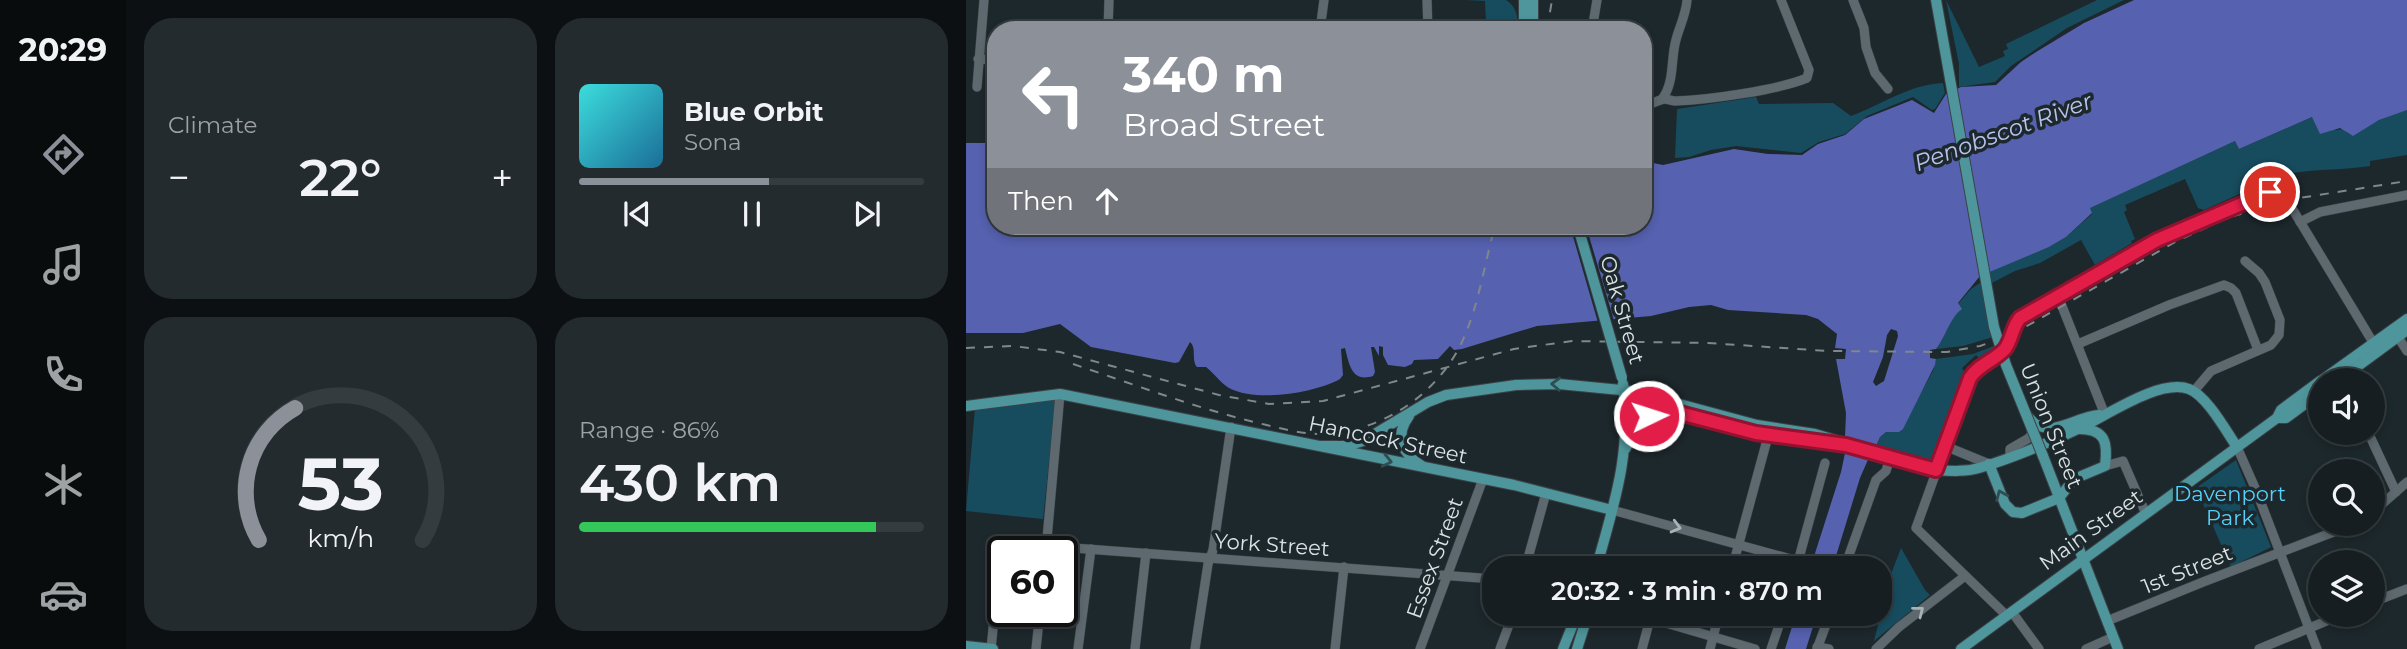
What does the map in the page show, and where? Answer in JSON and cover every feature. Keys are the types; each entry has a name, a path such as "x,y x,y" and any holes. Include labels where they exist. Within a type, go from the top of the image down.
{"main road":[{"path":"1514,0 1524,15"},
{"path":"1524,0 1524,21"},
{"path":"1533,0 1533,21"},
{"name":"Union Street","path":"1936,0 1992,318 2004,358 2118,649"},
{"name":"Oak Street","path":"1579,235 1624,390 1626,448 1600,556"},
{"name":"Main Street","path":"2351,368 2407,319"},
{"name":"Main Street","path":"2376,347 2403,334"},
{"path":"1321,446 1357,443 1446,395 1516,385 1577,385 1624,390 1769,432"},
{"path":"1626,448 1639,424 1649,416 1664,411 1846,445 1936,470 1969,470 2078,429 2167,388 2181,387 2194,391 2206,402 2237,447"},
{"name":"Main Street","path":"1967,647 2277,418 2281,410 2308,390"},
{"name":"Hancock Street","path":"966,406 1060,394 1483,479 1612,510"},
{"name":"Main Street","path":"2277,418 2286,418 2308,402"},
{"path":"1413,412 1403,426 1402,446 1411,459 1431,470"},
{"path":"2026,414 2044,429 2053,429 2082,417 2105,415"},
{"path":"1989,464 2005,504 2013,512 2022,513 2059,498 2074,479 2105,466 2107,450 2104,438 2096,432 2078,429"},
{"path":"2048,470 2074,479"},
{"path":"1563,649 1572,626"},
{"path":"1577,649 1584,626"},
{"path":"967,647 992,649"}],"street":[{"path":"977,86 984,0"},
{"path":"1108,21 1109,0"},
{"path":"1322,21 1324,0"},
{"path":"1427,0 1428,21"},
{"path":"1594,21 1597,0"},
{"path":"1652,104 1662,99 1669,87 1675,45 1687,0"},
{"path":"1662,99 1677,101 1726,95 1805,79 1809,70 1781,0"},
{"path":"1853,0 1864,28 1866,47 1874,73 1888,89"},
{"path":"978,59 987,60"},
{"path":"2039,649 2010,614 1965,576 1916,528 1970,378 1980,365 2001,352 2020,318 2179,229 2260,194 2277,192 2286,198 2376,347"},
{"path":"2300,222 2319,212 2407,195"},
{"path":"2194,391 2209,373 2275,341 2279,335 2281,323 2264,279 2245,261"},
{"path":"2078,344 2222,285 2230,287 2236,293 2258,350"},
{"path":"2058,296 2105,415"},
{"path":"2403,334 2407,351"},
{"path":"2001,352 2032,432 2029,438 2011,447 2010,456"},
{"path":"1047,536 1060,394"},
{"path":"1195,649 1231,427"},
{"path":"1736,556 1769,432"},
{"path":"2374,445 2396,492"},
{"path":"1945,446 1989,464"},
{"path":"2237,447 2317,649"},
{"path":"1849,556 1876,480 1886,471 1890,458"},
{"path":"2105,466 2123,461 2146,514"},
{"path":"1799,556 1825,463"},
{"name":"Essex Street","path":"1420,649 1483,479"},
{"path":"2385,502 2407,482"},
{"path":"1529,556 1546,493"},
{"name":"Hancock Street","path":"1612,510 1739,544 1772,556"},
{"name":"1st Street","path":"2107,621 2324,536"},
{"name":"York Street","path":"1078,549 1482,578"},
{"path":"1078,649 1091,549"},
{"path":"1135,649 1146,553"},
{"path":"1335,649 1344,567"},
{"path":"1876,649 1899,627 1965,576"},
{"path":"2385,597 2407,589"},
{"path":"1500,649 1509,626"},
{"path":"1642,649 1648,626"},
{"path":"1674,626 1755,649"},
{"path":"1710,649 1716,626"},
{"path":"1771,649 1779,626"},
{"path":"1825,626 1817,648 1829,649"},
{"path":"992,649 994,627"},
{"path":"1036,649 1038,627"},
{"path":"2259,649 2309,628"},
{"path":"2086,649 2113,637"}],"green space":[{"path":"1466,0 1506,0 1513,6 1518,21 1486,21 1485,1"},
{"path":"1946,0 1979,67 2005,56 2003,51 2008,49 2006,44 2097,0 2124,0 2067,28 2011,66 1995,82 1959,87 1959,64"},
{"path":"1943,83 1945,93 1935,109 1932,110 1913,97 1867,116 1845,134 1819,142 1801,153 1736,146 1675,158 1677,109 1756,97 1759,104 1833,103 1851,116 1918,87"},
{"path":"2407,110 2407,155 2370,161 2370,166 2292,173 2271,186 2268,187 2266,182 2204,210 2198,208 2185,179 2125,205 2127,210 2124,212 2135,239 2132,243 2095,265 2081,240 2040,263 2015,271 1982,288 1993,337 1963,346 1936,349 1953,317 1961,309 1958,304 1971,289 1990,276 1990,270 2049,247 2066,237 2092,214 2089,208 2235,141 2239,149 2312,117 2349,134 2399,111"},
{"path":"2002,343 1980,359 1976,355 1962,368 1964,371 1931,461 1876,446 1886,432 1899,432 1933,371 1936,359 1973,354"},
{"path":"1056,397 1043,519 966,511 975,408"},
{"name":"Davenport Park","path":"2236,460 2271,547 2231,567 2196,488"},
{"path":"1901,548 1930,595 1874,641 1878,626 1892,626 1892,572"}],"water":[{"name":"Penobscot River","path":"2134,0 2407,0 2407,110 2379,120 2353,136 2340,128 2320,134 2312,117 2239,149 2235,141 2090,208 2092,213 2066,237 1980,276 1958,303 1962,309 1954,317 1936,349 1930,350 1930,358 1936,359 1935,365 1903,429 1899,432 1886,432 1874,446 1860,478 1836,556 1814,556 1841,472 1848,439 1845,437 1846,413 1836,359 1845,359 1846,349 1835,348 1837,334 1818,319 1806,315 1728,310 1711,305 1651,316 1537,326 1462,349 1454,350 1450,346 1438,359 1414,360 1405,367 1388,365 1383,355 1383,347 1379,346 1379,356 1374,347 1371,347 1375,372 1373,376 1366,377 1360,377 1352,370 1345,348 1341,349 1343,375 1340,379 1302,392 1271,395 1242,393 1231,389 1206,367 1197,367 1190,342 1179,362 1175,363 1091,347 1060,324 1023,333 966,333 966,143 987,143 987,235 1652,235 1652,163 1663,165 1734,149 1802,155 1818,144 1845,135 1864,119 1912,100 1934,113 1946,94 1961,87 1996,85 2021,62 2084,23","holes":["1891,329 1897,331 1898,336 1884,381 1876,386 1873,382"]},
{"path":"1792,626 1813,626 1806,649 1785,649"}],"pier":[{"path":"1573,235 1589,235 1615,324 1599,326"}],"railway":[{"path":"1548,21 1552,0"},
{"path":"966,348 1013,346 1060,352 1219,395 1269,404 1323,401 1514,349 1572,341 1708,343 1828,351 1947,352 1980,346 2011,335 2177,241 2227,218 2287,200 2407,181"},
{"path":"1073,364 1208,409 1286,430 1317,434 1360,428 1400,410 1417,398 1447,367 1466,334 1493,235"}],"route":[{"path":"1649,416 1672,411 1756,433 1846,445 1936,470 1970,378 1976,369 2005,348 2020,318 2157,240 2270,192"}]}
